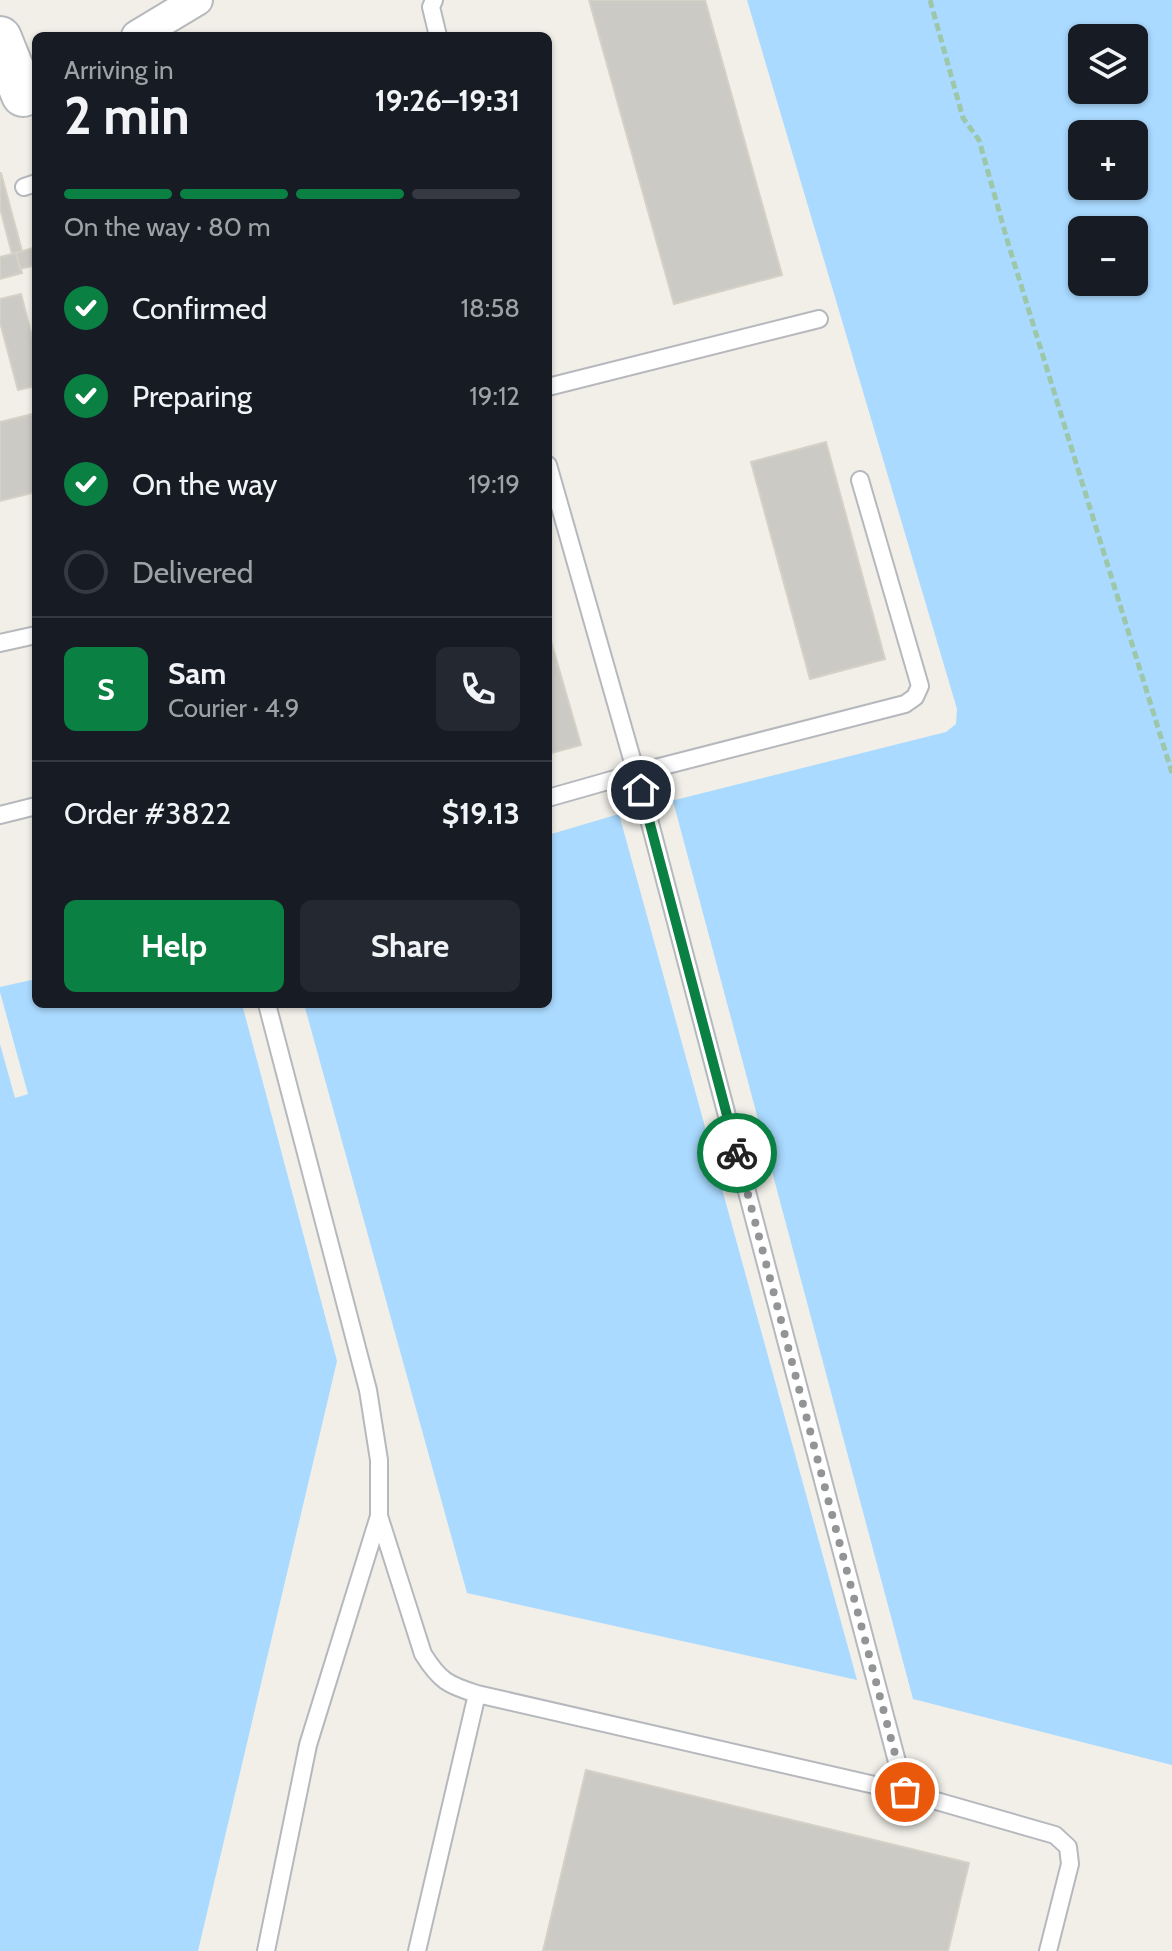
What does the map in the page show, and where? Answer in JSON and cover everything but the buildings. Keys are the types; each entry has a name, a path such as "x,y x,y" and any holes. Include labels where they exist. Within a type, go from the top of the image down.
{"street":[{"path":"144,32 197,0"},
{"path":"0,38 24,95"}],"lane":[{"path":"434,0 431,7 437,32"},
{"path":"552,386 819,319"},
{"path":"552,479 636,773 905,1792"},
{"path":"552,797 905,704 915,697 920,686 860,480"},
{"path":"0,643 32,636"},
{"path":"0,815 32,807"},
{"path":"266,1951 308,1745 379,1516 379,1460 368,1390 268,1008"},
{"path":"379,1516 423,1654 434,1672 452,1686 905,1792 1055,1835 1068,1847 1070,1864 1048,1951"},
{"path":"417,1951 477,1694"}],"path":[{"path":"930,0 963,118 979,140 1012,258 1172,773"}],"water":[{"path":"747,0 1172,0 1172,1951 0,1951 0,987 32,980 32,1008 552,1008 552,834 619,814 946,732 956,724 957,709"}],"pier":[{"path":"673,801 913,1699 1172,1765 1172,1951 198,1951 337,1361 243,1008 305,1008 467,1593 857,1680 619,814"},
{"path":"0,992 28,1094 15,1098 0,1044"}],"way so far":[{"path":"737,1153 905,1792"}],"route":[{"path":"641,790 737,1153"}]}
